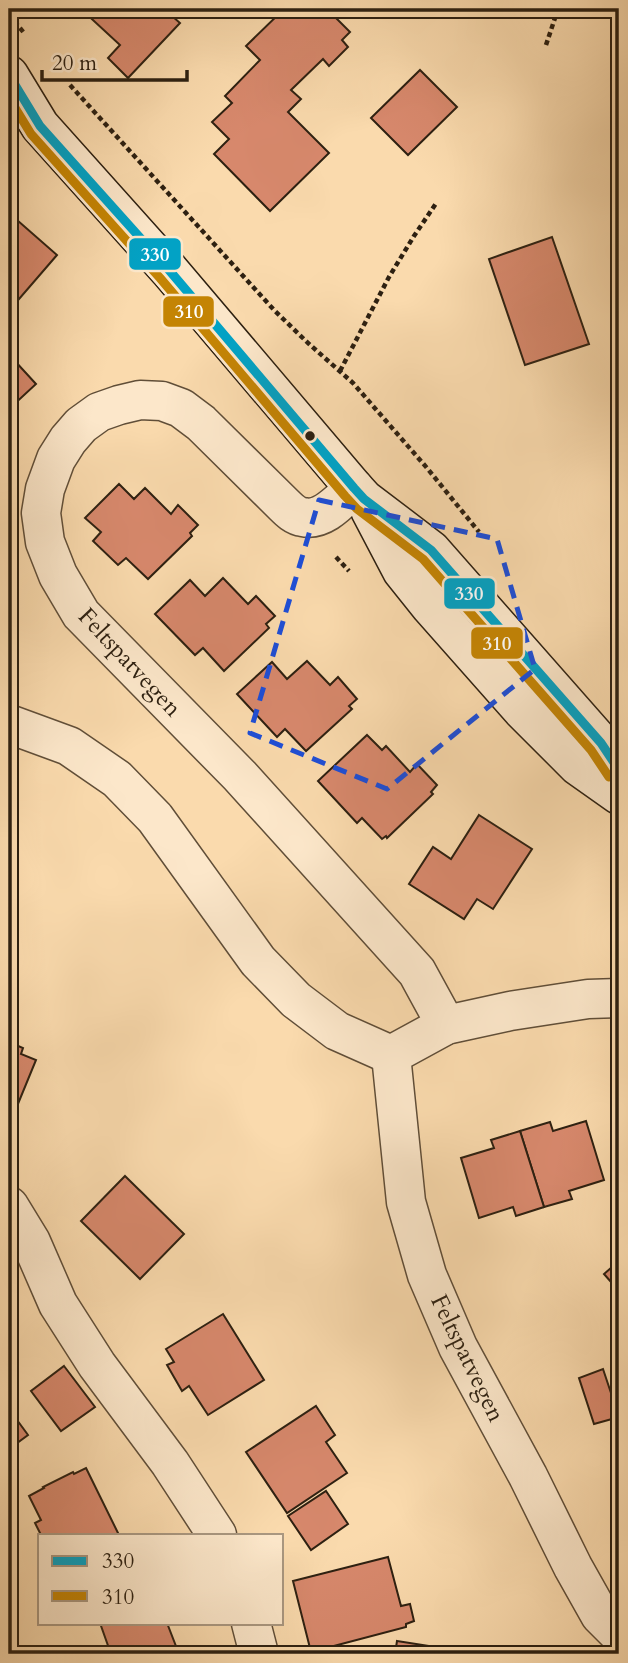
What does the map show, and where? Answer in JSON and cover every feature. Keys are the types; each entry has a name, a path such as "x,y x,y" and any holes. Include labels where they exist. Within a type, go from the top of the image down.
{"street":[{"path":"9,75 40,126 169,270 359,493 431,550 601,743 619,770"},
{"path":"9,103 40,126"},
{"name":"Feltspatvegen","path":"359,493 318,516 305,518 295,514 201,423 181,408 162,401 140,400 99,412 81,425 56,459 45,489 41,513 45,542 58,575 80,614 240,776 417,972 446,1025"},
{"path":"359,493 402,571 430,606 531,719 578,766 619,795"},
{"path":"9,724 69,746 117,779 155,818 258,961 296,1000 337,1031 391,1055 446,1025 510,1011 588,999 619,998"},
{"name":"Feltspatvegen","path":"391,1055 406,1202 427,1275 458,1347 573,1567 600,1615 619,1634"},
{"path":"9,1206 31,1242 58,1304 97,1365 170,1463 216,1534"},
{"path":"251,1624 259,1654"}],"path":[{"path":"546,45 558,9"},
{"path":"9,15 28,37"},
{"path":"63,76 274,310 340,371 427,468 486,540"},
{"path":"340,371 389,277 437,202"}],"highlighted area":[{"path":"319,500 497,539 535,669 387,789 250,733"}],"building":[{"path":"81,9 164,9 180,23 128,78 108,58 120,45"},
{"path":"284,9 293,9 296,12 300,9 327,9 350,32 342,40 348,47 329,66 323,59 291,90 301,99 288,112 329,153 270,211 214,154 229,139 212,122 232,103 225,96 260,60 246,46"},
{"path":"420,70 457,107 408,155 371,118"},
{"path":"9,213 57,255 13,306 9,302"},
{"path":"552,237 589,344 525,365 489,259"},
{"path":"14,360 36,384 9,409 9,365"},
{"path":"119,484 134,499 145,488 171,514 178,505 198,525 190,533 192,536 148,579 126,558 118,565 93,541 101,532 85,518"},
{"path":"223,578 248,604 256,596 275,616 266,624 269,628 224,671 203,648 195,655 155,614 190,580 205,596"},
{"path":"307,661 330,685 338,677 357,699 349,706 352,709 306,751 285,729 277,737 237,694 272,662 287,679"},
{"path":"367,735 382,750 386,746 410,772 417,764 437,785 431,792 433,794 387,838 386,836 382,839 362,818 357,823 318,781"},
{"path":"479,815 532,849 493,909 477,899 464,919 409,884 433,847 451,859"},
{"path":"9,1042 23,1048 21,1054 36,1060 13,1116 9,1115"},
{"path":"586,1121 604,1180 569,1191 572,1199 544,1207 520,1131 550,1122 553,1131"},
{"path":"520,1131 544,1207 516,1216 513,1207 479,1218 461,1158 494,1148 491,1140"},
{"path":"125,1176 184,1234 140,1279 81,1221"},
{"path":"619,1261 619,1291 604,1274"},
{"path":"223,1314 264,1380 208,1415 189,1386 182,1391 167,1365 174,1362 166,1349"},
{"path":"64,1366 95,1407 61,1431 31,1391"},
{"path":"603,1369 619,1417 594,1424 579,1378"},
{"path":"316,1406 335,1435 326,1442 347,1473 287,1513 246,1452"},
{"path":"9,1409 28,1435 9,1449"},
{"path":"86,1468 119,1534 40,1534 35,1523 41,1520 29,1496 73,1472 74,1474"},
{"path":"326,1491 348,1524 311,1550 288,1516"},
{"path":"388,1557 401,1606 410,1604 414,1621 406,1624 406,1627 311,1652 293,1581"},
{"path":"100,1624 167,1624 179,1654 111,1654"},
{"path":"397,1641 455,1650 455,1654 395,1654"}],"transit line":[{"name":"330","path":"9,75 40,126 169,270 354,488 364,499 431,550 601,743 619,770"},
{"name":"310","path":"9,98 31,134 160,278 345,496 357,509 423,559 591,750 609,777"}]}
